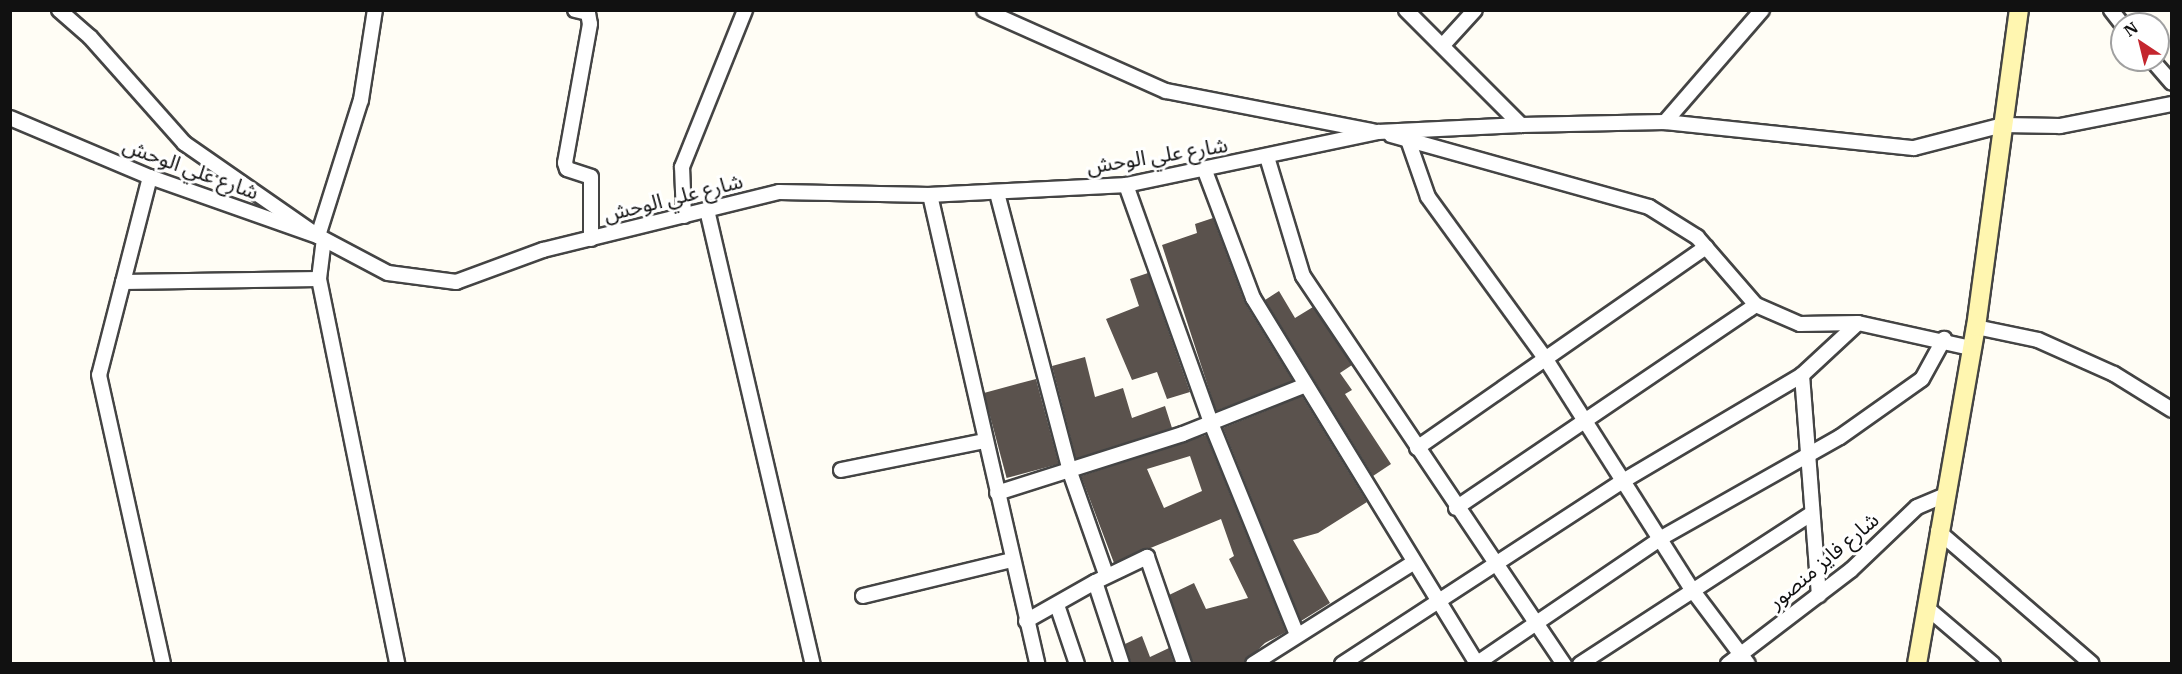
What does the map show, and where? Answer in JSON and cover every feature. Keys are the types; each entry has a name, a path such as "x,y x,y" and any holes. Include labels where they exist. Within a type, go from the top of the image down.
{"main road":[{"path":"1917,663 1938,531 1947,494 1976,327 2019,10"}],"street":[{"path":"58,10 90,37 184,143 321,238"},
{"path":"375,10 361,100 321,238 319,279 398,663"},
{"path":"575,10 588,13 590,24 565,163 567,169 591,177 591,239"},
{"path":"684,216 682,167 745,10"},
{"path":"984,10 1166,91 1378,132 1649,207 1706,247 1756,306 1800,324 1858,323 1944,339 1971,348"},
{"path":"1406,10 1521,125"},
{"path":"1443,45 1475,10"},
{"path":"1665,122 1762,10"},
{"path":"1378,132 1521,125 1665,122 1914,148 2002,125 2060,126 2172,104"},
{"name":"شارع علي الوحش","path":"10,118 150,177 321,238 388,273 456,282 591,239 779,192 930,195 1126,185 1205,171 1378,132"},
{"path":"1408,140 1428,197 1545,357 1623,481 1663,537 1693,591 1744,659"},
{"path":"1267,157 1303,276 1456,508 1564,663"},
{"path":"1205,171 1253,298 1413,563 1442,602 1476,663 1663,537 1839,437 1922,379 1944,339"},
{"path":"150,177 99,375 164,663"},
{"path":"1126,185 1211,423 1297,635"},
{"path":"997,193 1122,663"},
{"path":"930,195 1037,663"},
{"path":"707,210 813,663"},
{"path":"1417,448 1706,247"},
{"path":"123,282 319,279"},
{"path":"1456,508 1583,418 1756,306"},
{"path":"1342,663 1442,602 1623,481 1802,375 1858,323"},
{"path":"1976,327 2038,340 2114,374 2172,410"},
{"path":"1802,375 1819,595"},
{"path":"997,493 1070,472 1211,423 1306,385"},
{"path":"841,471 985,441"},
{"name":"شارع فايز منصور","path":"1728,663 1744,659 1917,507 1947,494"},
{"path":"1580,663 1811,514"},
{"path":"1938,531 2092,663"},
{"path":"1026,621 1101,578 1147,557 1184,663"},
{"path":"863,596 1012,560"},
{"path":"1260,662 1297,635 1413,563"},
{"path":"1057,605 1077,663"},
{"path":"1926,607 1993,663"}],"building":[{"path":"1213,218 1245,303 1293,381 1216,411 1162,245 1197,233 1195,224"},
{"path":"1148,273 1190,392 1167,399 1157,372 1132,380 1106,319 1139,306 1130,279"},
{"path":"1279,291 1295,318 1313,307 1352,365 1340,373 1352,390 1345,394 1391,464 1373,476 1265,300"},
{"path":"1085,357 1095,397 1123,388 1132,418 1165,406 1172,428 1076,459 1052,366"},
{"path":"1036,379 1059,464 1007,478 984,393"},
{"path":"1302,396 1367,502 1318,533 1293,540 1330,603 1301,621 1223,428"},
{"path":"1206,435 1286,632 1265,643 1244,663 1193,663 1169,595 1194,583 1206,609 1248,598 1229,559 1234,556 1221,519 1114,563 1081,476","holes":["1190,456 1202,491 1164,508 1147,469"]},
{"path":"1142,636 1150,657 1169,648 1174,663 1131,663 1125,644"}]}
